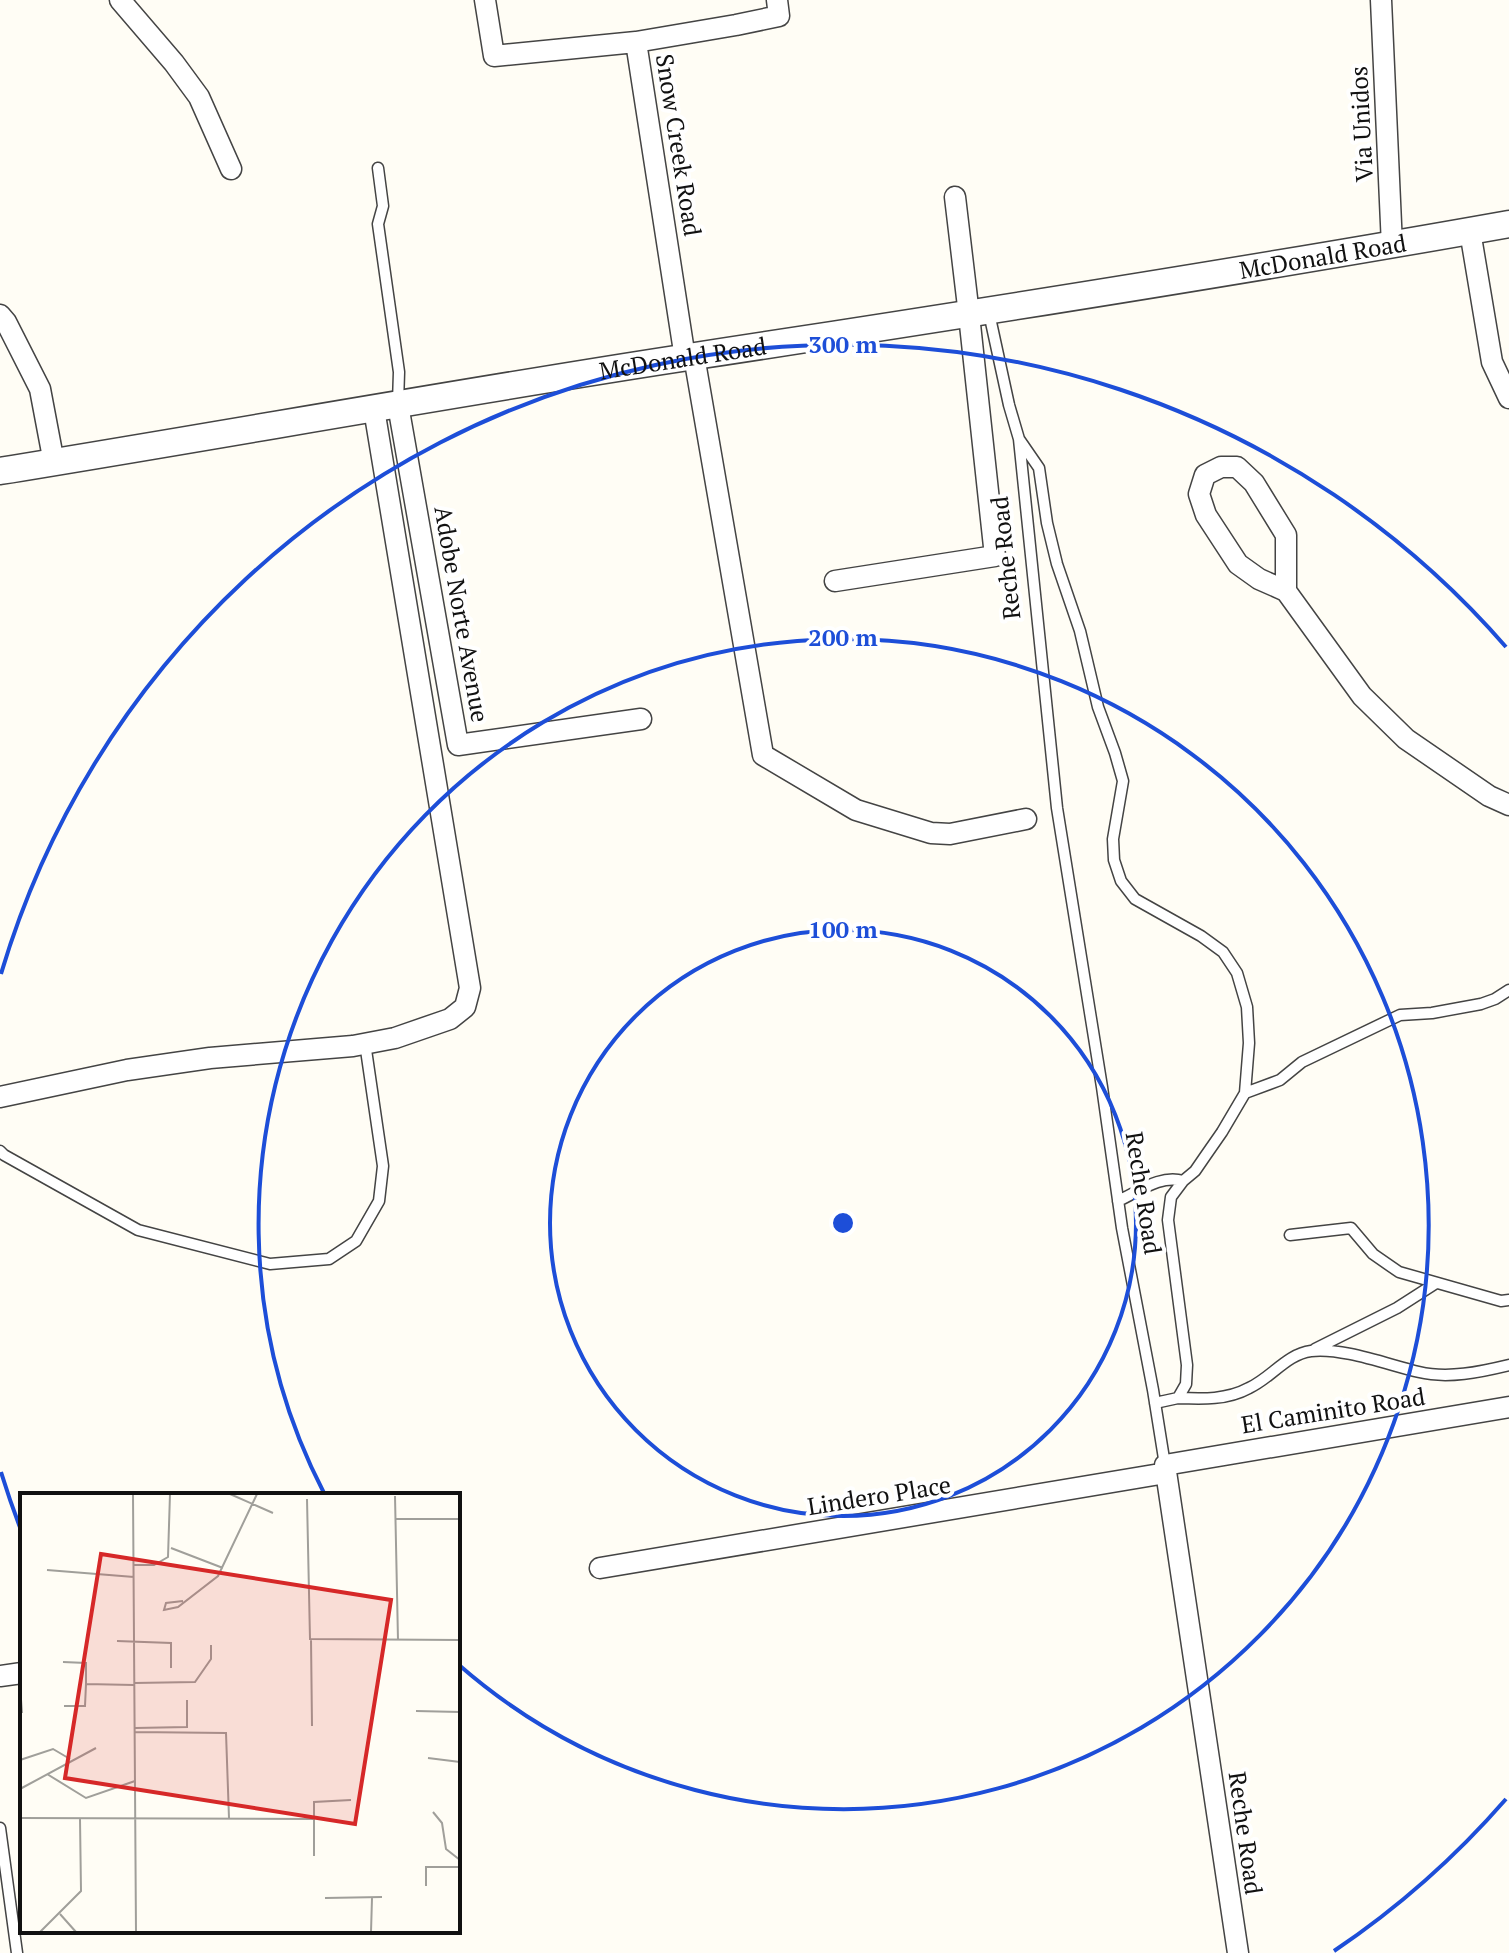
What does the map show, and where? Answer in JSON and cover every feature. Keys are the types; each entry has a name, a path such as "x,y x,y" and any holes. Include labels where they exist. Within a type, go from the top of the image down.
{"street":[{"name":"Snow Creek Road","path":"485,0 494,56 636,42 763,755 856,810 931,833 950,834 1026,819"},
{"path":"636,42 779,16 777,0"},
{"name":"Via Unidos","path":"1381,0 1392,246"},
{"path":"130,4 199,97 231,169"},
{"name":"Reche Road","path":"835,581 995,556 979,313 955,197"},
{"name":"McDonald Road","path":"0,471 690,357 1392,246 1509,224"},
{"path":"1470,231 1492,362 1509,398"},
{"path":"0,315 40,389 54,463"},
{"path":"0,1097 127,1070 395,1038 450,1019 465,1007 470,988 386,407"},
{"name":"Adobe Norte Avenue","path":"386,407 458,745 641,719"},
{"path":"1286,591 1286,535 1254,483 1237,467 1221,467 1205,475 1199,494 1206,515 1238,564 1259,579 1286,591 1362,696 1406,739 1489,796 1509,805"},
{"name":"El Caminito Road","path":"1166,1469 1509,1407"},
{"name":"Reche Road","path":"1166,1469 1238,1953"},
{"name":"Lindero Place","path":"600,1568 1166,1469"},
{"path":"0,1676 20,1673"}],"lane":[{"path":"378,168 383,206 378,224 399,372 386,407"},
{"path":"979,313 1019,439 1039,468 1057,564 1080,631 1098,707 1123,781 1113,839 1114,860 1121,881 1135,899 1223,952 1237,973 1247,1007 1249,1043 1245,1093 1200,1163 1171,1197 1168,1220 1187,1365 1186,1384 1178,1398"},
{"name":"Reche Road","path":"1019,439 1057,808 1118,1201 1166,1469"},
{"path":"1245,1093 1280,1080 1302,1062 1400,1015 1481,1004 1509,990"},
{"path":"0,1151 138,1230 270,1264 329,1259 356,1241 379,1201 383,1166 365,1043"},
{"path":"1118,1201 1163,1180 1174,1178 1183,1181"},
{"path":"1290,1235 1351,1228 1373,1254 1399,1272 1501,1301 1509,1300"},
{"path":"1155,1403 1178,1398 1231,1396 1251,1388 1296,1355 1313,1350 1397,1308 1436,1283"},
{"path":"1313,1350 1367,1358 1421,1373 1450,1375 1509,1365"},
{"path":"0,1828 17,1953"}]}
